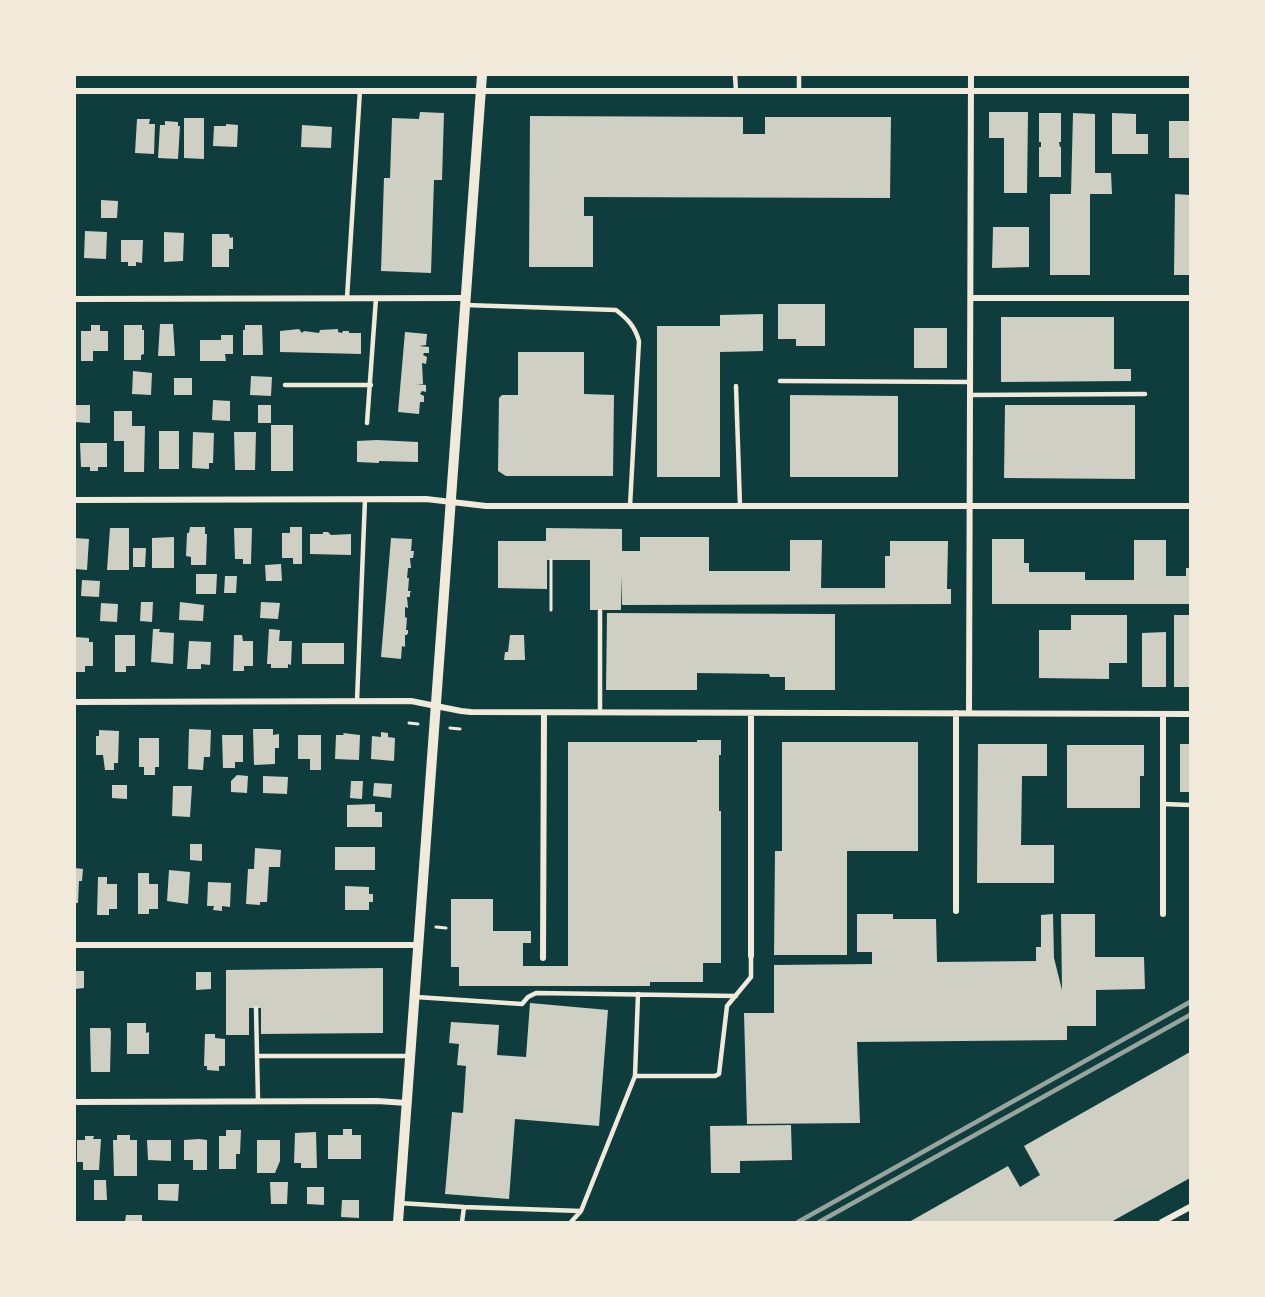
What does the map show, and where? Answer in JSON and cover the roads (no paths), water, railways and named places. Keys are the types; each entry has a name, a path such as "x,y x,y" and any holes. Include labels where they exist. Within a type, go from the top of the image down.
{"street":[{"path":"398,1222 482,75"},
{"path":"969,713 971,75"},
{"path":"75,91 1190,92"},
{"path":"75,298 376,298 465,302"},
{"path":"972,298 1190,298"},
{"path":"75,500 426,499 477,506 1190,506"},
{"path":"75,702 411,701 461,711 544,712 1190,714"},
{"path":"543,958 544,712"},
{"path":"750,956 751,713"},
{"path":"956,713 956,911"},
{"path":"1163,714 1163,914"},
{"path":"75,945 418,945"},
{"path":"75,1102 406,1103"},
{"path":"1162,1222 1190,1207"}],"lane":[{"path":"735,75 736,91"},
{"path":"799,75 799,91"},
{"path":"347,298 360,90"},
{"path":"368,423 376,298"},
{"path":"465,302 616,310 628,319 639,341 630,506"},
{"path":"780,381 971,382"},
{"path":"285,385 371,385"},
{"path":"736,386 740,506"},
{"path":"971,395 1145,394"},
{"path":"357,701 365,499"},
{"path":"600,611 600,712"},
{"path":"1163,804 1190,805"},
{"path":"635,1076 715,1076 720,1070 727,1006 751,977 750,956"},
{"path":"414,997 522,1004 536,993 736,996"},
{"path":"571,1222 581,1211 635,1076 638,994"},
{"path":"256,1008 258,1101"},
{"path":"258,1056 388,1054 410,1056"},
{"path":"399,1203 464,1208 581,1211"},
{"path":"462,1222 464,1208"}],"railway":[{"path":"798,1222 1190,1002"},
{"path":"819,1222 1190,1015"}]}
